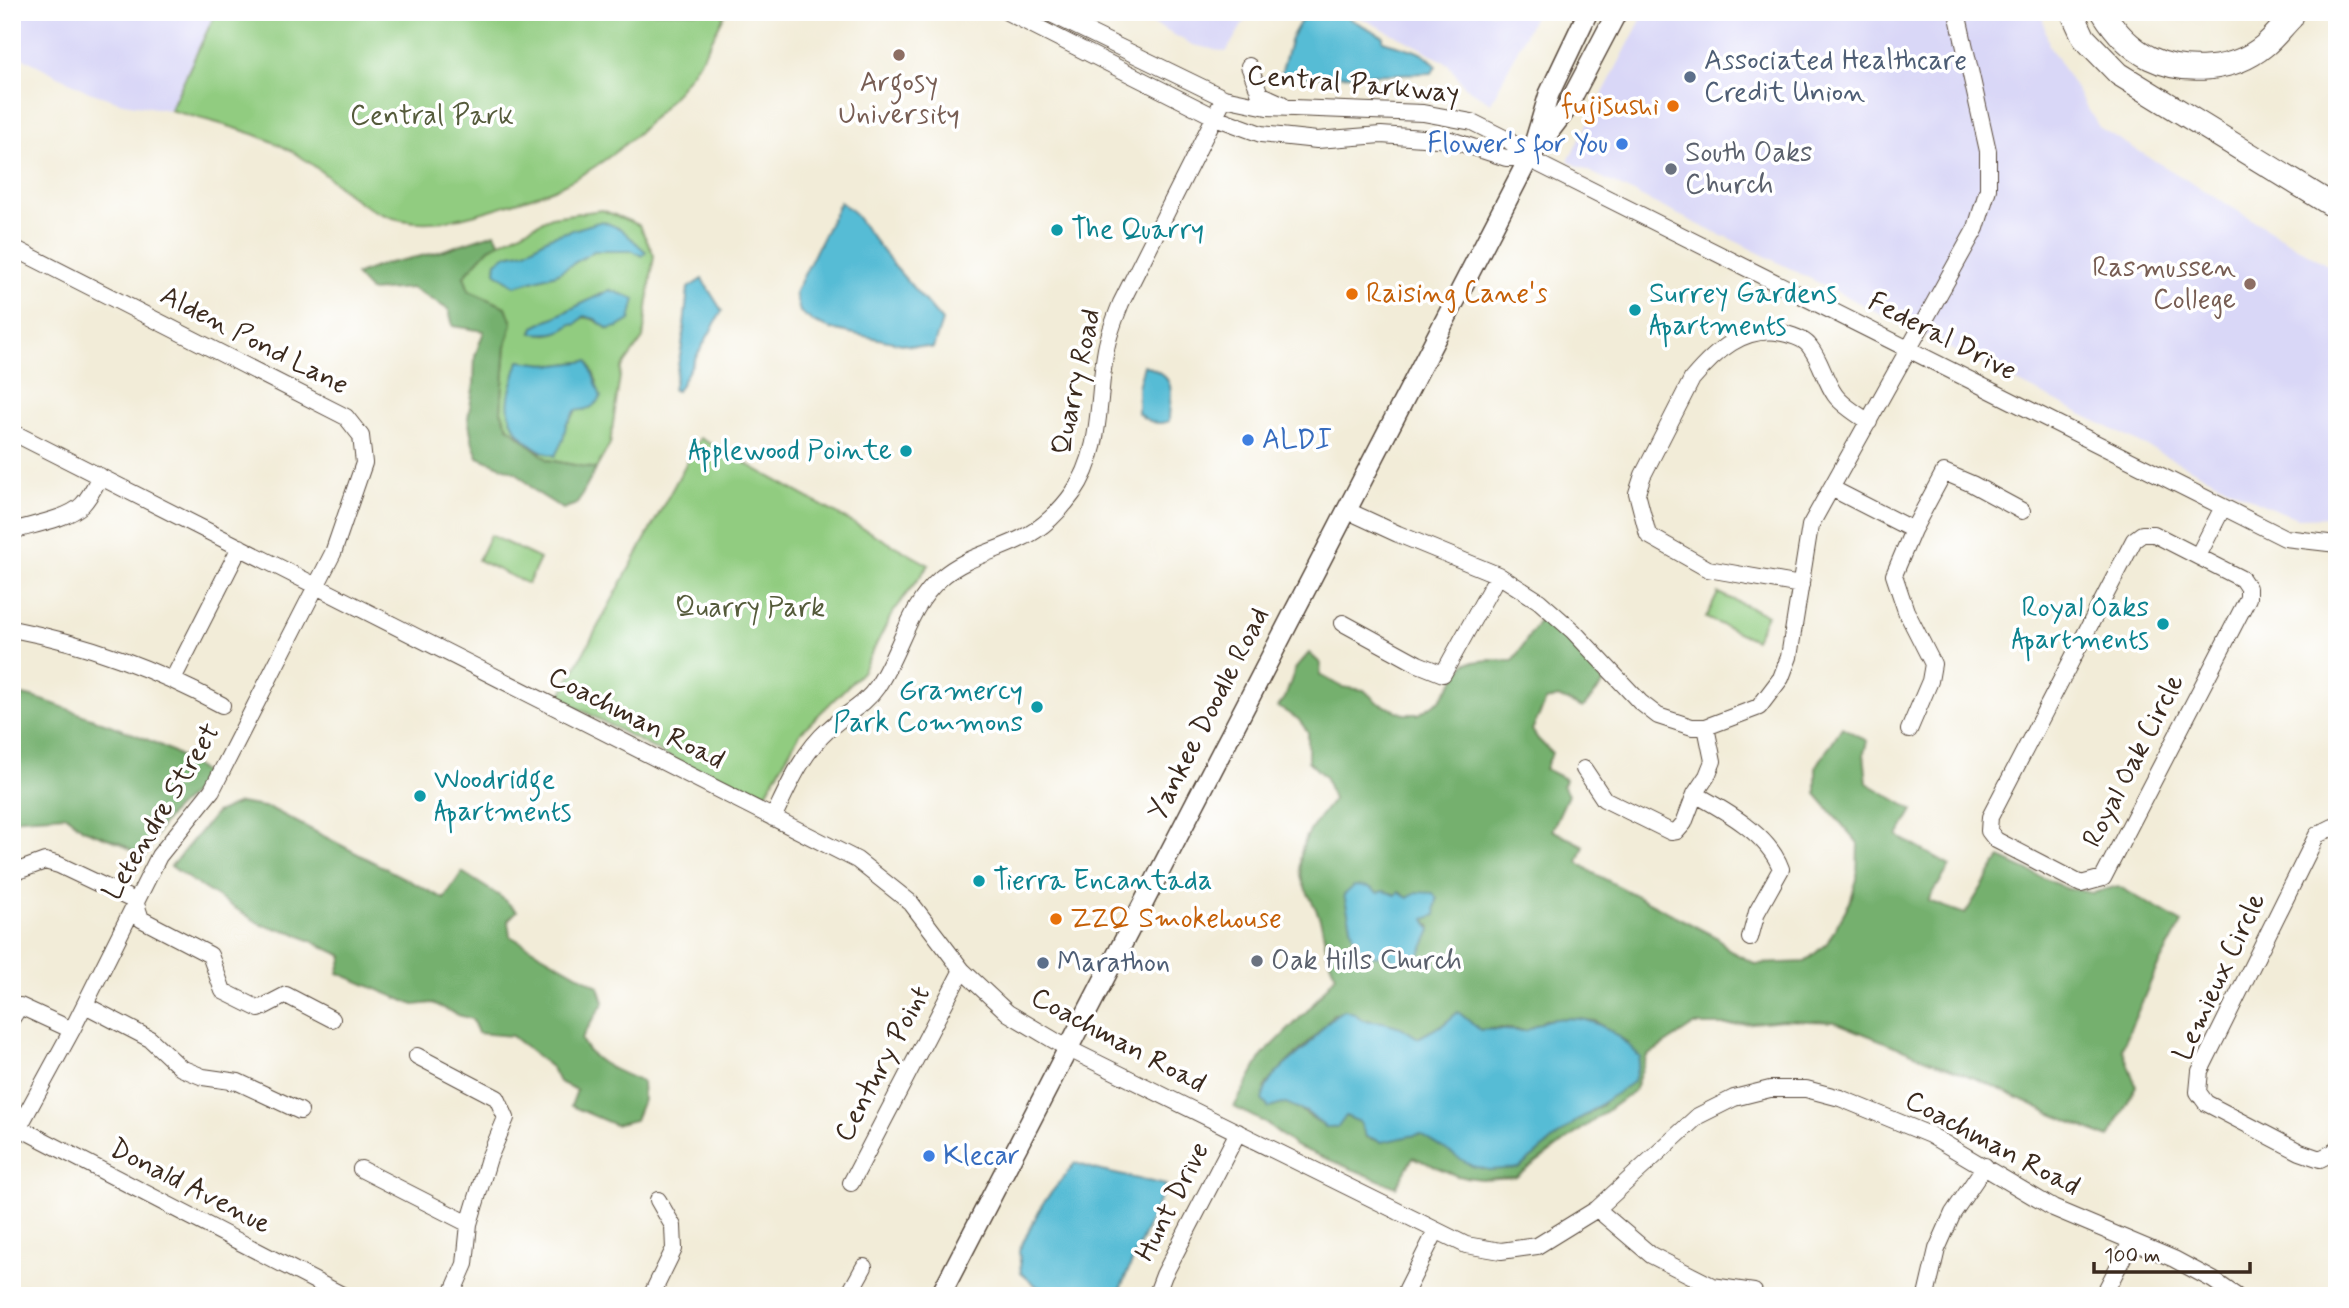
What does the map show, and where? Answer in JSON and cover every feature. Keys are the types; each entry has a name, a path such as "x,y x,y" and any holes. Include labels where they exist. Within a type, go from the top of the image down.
{"highway":[{"path":"2072,12 2084,38 2119,74 2337,208"},
{"path":"2103,12 2122,38 2150,58 2188,69 2227,65 2264,47 2291,18 2293,12"}],"main road":[{"name":"Yankee Doodle Road","path":"1530,158 1549,94 1588,12"},
{"name":"Yankee Doodle Road","path":"940,1296 1530,158 1565,111 1617,12"}],"street":[{"name":"Central Parkway","path":"1007,12 1215,117 1261,134 1317,140 1381,135 1451,140 1506,158 1530,158"},
{"name":"Central Parkway","path":"1047,12 1223,98 1267,107 1423,113 1472,122 1508,140 1530,158"},
{"path":"1346,510 1498,575 1551,611 1640,702 1658,716 1692,727 1706,727 1759,707 1781,678 1788,657 1811,526 1976,228 1988,189 1988,151 1957,12"},
{"path":"1250,66 1260,94 1290,108"},
{"name":"Quarry Road","path":"773,818 807,752 830,728 857,709 876,689 921,600 942,577 972,558 1025,537 1051,519 1074,492 1085,472 1095,438 1110,330 1223,98"},
{"name":"Federal Drive","path":"1530,158 2285,538 2337,544"},
{"name":"Alden Pond Lane","path":"12,247 346,417 362,436 364,463 333,553 317,586"},
{"path":"1801,585 1708,569 1648,535 1637,493 1643,475 1692,379 1700,369 1727,344 1740,337 1768,330 1790,335 1809,344 1835,395 1868,422"},
{"name":"Coachman Road","path":"12,432 857,860 911,903 962,970 1008,1013 1067,1048 1466,1245 1501,1251 1537,1246 1597,1209 1698,1116 1734,1098 1770,1089 1806,1089 1840,1098 1930,1135 2053,1208 2174,1259 2236,1296"},
{"path":"1909,730 1930,681 1933,664 1906,611 1894,575 1913,530 1944,472 2022,511"},
{"path":"12,531 80,508 100,476"},
{"path":"1831,488 1913,530"},
{"path":"2198,556 2222,507"},
{"name":"Royal Oak Circle","path":"2142,534 2154,534 2198,556 2242,579 2248,588 2248,598 2103,878 2081,884 1996,840 1989,831 1990,817 2134,540 2142,534"},
{"path":"173,679 240,547"},
{"path":"1343,623 1418,664 1443,674 1498,575"},
{"name":"Letendre Street","path":"14,1130 72,1030 159,856 212,790 317,586"},
{"path":"12,629 63,639 111,654 173,679 222,705"},
{"path":"1584,769 1605,799 1671,832 1677,831 1684,823 1695,794 1713,761 1706,727"},
{"path":"1695,794 1731,814 1777,858 1781,869 1757,912 1750,938"},
{"name":"Lemieux Circle","path":"2337,828 2333,827 2317,835 2200,1071 2198,1092 2206,1103 2300,1152 2320,1159 2337,1148"},
{"path":"12,873 45,861 59,865 135,901 141,919 210,955 223,991 258,1009 286,995 332,1019"},
{"name":"Century Point","path":"851,1183 962,970"},
{"path":"85,1005 150,1039 181,1068 203,1077 238,1082 300,1111"},
{"path":"12,1018 20,1006 72,1030"},
{"path":"417,1056 497,1098 506,1118 489,1158 469,1224 465,1265 451,1296"},
{"name":"Donald Avenue","path":"14,1130 344,1296"},
{"name":"Hunt Drive","path":"1156,1296 1164,1275 1238,1132"},
{"path":"1926,1296 1937,1249 1954,1213 1985,1166"},
{"path":"361,1170 469,1224"},
{"path":"651,1296 674,1249 673,1226 658,1200"},
{"path":"1597,1209 1650,1255 1712,1286 1754,1292"},
{"path":"1406,1296 1406,1289 1436,1231"},
{"path":"2103,1296 2131,1242"},
{"path":"848,1296 864,1267"}],"shaded area":[{"path":"12,12 215,12 169,110 123,103 89,92 12,52"},
{"path":"1115,12 1250,12 1226,52 1193,45 1146,20"},
{"path":"1349,12 1536,12 1491,103 1465,87 1448,64"},
{"path":"1645,12 2041,12 2049,45 2099,127 2337,271 2337,517 2297,518 2264,505 1725,236 1568,161"}],"green space":[{"name":"Central Park","path":"216,12 726,12 701,59 672,98 637,134 598,164 556,188 532,197 463,217 423,222 396,219 371,209 304,159 273,142 239,129 170,110"},
{"path":"602,210 639,225 654,255 643,338 621,369 610,444 596,469 548,460 508,427 501,411 506,346 512,323 506,307 469,291 464,276 489,248 551,217","holes":["550,237 646,251 594,251 556,274 515,286 495,272 496,262 507,255 526,251","610,290 608,329 589,318 582,318 558,332 549,334 532,332 534,327","519,361 555,365 588,361 597,382 566,425 541,452 517,432"]},
{"path":"495,233 500,243 489,248 464,276 469,291 506,307 512,323 506,346 501,411 508,427 548,460 596,469 577,504 563,509 536,492 517,473 478,457 468,418 474,384 475,356 484,331 453,326 449,310 412,288 370,291 355,275 384,264 435,253"},
{"name":"Quarry Park","path":"700,438 929,565 894,610 862,672 800,733 761,802 705,776 559,698"},
{"path":"490,535 540,559 528,584 478,560"},
{"path":"1718,593 1767,615 1755,640 1706,618"},
{"path":"1543,614 1604,683 1583,708 1558,697 1546,701 1532,730 1552,753 1545,769 1565,779 1563,786 1568,795 1552,830 1584,846 1578,862 1593,873 1718,938 1730,951 1756,964 1805,962 1827,943 1850,902 1857,879 1858,843 1816,794 1816,767 1842,727 1867,741 1864,753 1867,783 1913,810 1898,836 1950,866 1928,901 1965,914 2000,858 2063,887 2093,893 2118,886 2182,923 2155,972 2122,1048 2136,1086 2109,1138 1989,1084 1835,1022 1783,1020 1732,1025 1694,1025 1647,1056 1634,1091 1516,1177 1481,1179 1457,1176 1413,1157 1396,1187 1295,1146 1266,1123 1234,1107 1262,1056 1309,1009 1336,975 1328,956 1320,918 1303,883 1300,870 1306,838 1333,800 1326,778 1308,761 1308,732 1298,719 1278,707 1285,698 1295,669 1309,653 1321,664 1320,675 1342,687 1364,690 1378,703 1404,714 1419,714 1440,700 1466,663 1513,661","holes":["1369,887 1378,893 1384,891 1396,895 1399,892 1408,898 1437,899 1435,908 1425,919 1431,927 1418,958 1368,956 1356,947 1344,895","1458,1012 1480,1030 1500,1028 1527,1031 1545,1020 1570,1018 1595,1021 1628,1043 1603,1104 1575,1122 1519,1168 1420,1134 1381,1142 1366,1137 1360,1122 1346,1116 1325,1127 1264,1088 1333,1014 1354,1013 1362,1020 1392,1025 1418,1038 1444,1024"]},
{"path":"12,693 52,703 135,734 165,747 204,773 194,792 162,825 144,858 120,843 83,829 66,815 12,821"},
{"path":"239,803 270,808 444,899 462,872 501,897 517,911 508,920 510,936 599,987 604,1002 581,1039 599,1061 642,1082 643,1100 635,1120 615,1125 571,1106 577,1090 559,1082 552,1068 512,1036 478,1033 472,1019 433,1003 414,1005 338,973 343,956 292,932 262,925 171,866 216,813"}],"water":[{"path":"1306,12 1337,12 1383,36 1383,41 1426,56 1436,66 1432,73 1283,77 1281,74 1291,38"},
{"path":"840,202 852,211 942,321 933,348 831,329 815,323 800,312 795,293"},
{"path":"602,221 621,229 646,252 642,256 633,251 594,251 556,274 515,286 495,272 496,262 507,255 526,251 550,237"},
{"path":"702,279 722,311 677,391 673,390 682,346 688,288"},
{"path":"610,290 635,299 630,320 618,327 608,329 595,319 584,316 575,325 571,324 558,332 532,333 534,327"},
{"path":"519,361 555,365 588,361 601,397 590,408 576,410 566,425 563,440 555,456 526,440 511,419 509,399"},
{"path":"1144,365 1156,370 1168,381 1171,394 1169,421 1152,422 1138,413 1138,387"},
{"path":"1354,886 1369,887 1378,893 1384,891 1396,895 1398,892 1408,898 1416,892 1433,893 1437,899 1436,915 1425,919 1431,930 1418,959 1412,957 1406,962 1402,960 1395,963 1389,955 1368,956 1356,947 1344,895"},
{"path":"1345,1010 1362,1020 1401,1027 1418,1038 1444,1024 1458,1012 1480,1030 1524,1031 1546,1021 1563,1018 1589,1021 1620,1038 1640,1057 1634,1081 1575,1122 1519,1168 1489,1170 1472,1166 1420,1134 1382,1142 1366,1136 1360,1122 1346,1116 1338,1127 1325,1127 1307,1112 1286,1103 1269,1108 1262,1100 1269,1082 1330,1020"},
{"path":"1075,1163 1166,1185 1117,1296 1062,1296 1040,1289 1021,1273 1019,1250 1043,1203"}],"place":[{"name":"Argosy University","path":"899,55"},
{"name":"Associated Healthcare Credit Union","path":"1690,77"},
{"name":"fujisushi","path":"1673,106"},
{"name":"Flower's for You","path":"1622,144"},
{"name":"South Oaks Church","path":"1671,169"},
{"name":"The Quarry","path":"1057,230"},
{"name":"Rasmussen College","path":"2250,284"},
{"name":"Raising Cane's","path":"1352,294"},
{"name":"Surrey Gardens Apartments","path":"1635,310"},
{"name":"ALDI","path":"1248,440"},
{"name":"Applewood Pointe","path":"906,451"},
{"name":"Royal Oaks Apartments","path":"2163,624"},
{"name":"Gramercy Park Commons","path":"1037,707"},
{"name":"Woodridge Apartments","path":"420,796"},
{"name":"Tierra Encantada","path":"979,881"},
{"name":"ZZQ Smokehouse","path":"1056,919"},
{"name":"Oak Hills Church","path":"1257,961"},
{"name":"Marathon","path":"1043,963"},
{"name":"Klecar","path":"929,1156"}]}
